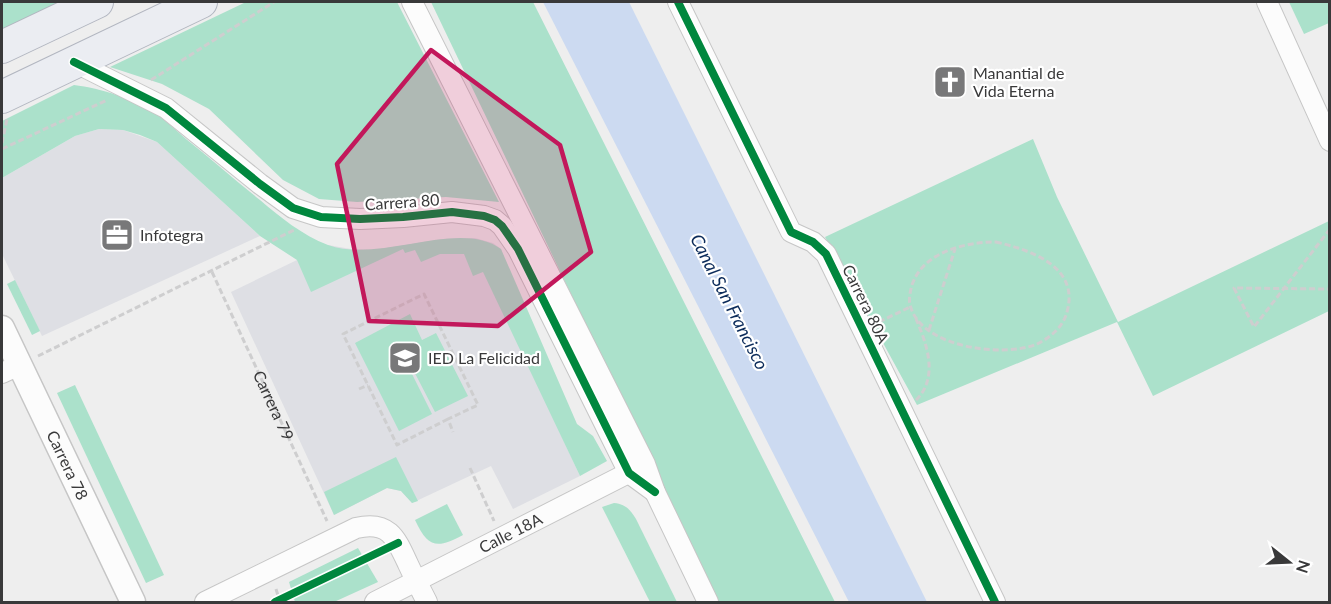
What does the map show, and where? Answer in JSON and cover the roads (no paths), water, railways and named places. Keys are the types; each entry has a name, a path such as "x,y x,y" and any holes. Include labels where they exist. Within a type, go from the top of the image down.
{"main road":[{"path":"2,47 97,2"},
{"path":"2,97 201,2"}],"street":[{"name":"Carrera 80","path":"412,2 637,469"},
{"name":"Carrera 80A","path":"678,2 791,232 813,242 826,254 995,603"},
{"path":"1267,2 1329,141"},
{"name":"Carrera 80","path":"74,62 166,108 293,208 321,216 360,219 403,218 452,212 484,216 495,220 518,249 637,469 655,492 708,603"},
{"name":"Carrera 78","path":"2,328 133,603"},
{"name":"Calle 18A","path":"375,603 637,469"},
{"path":"205,603 356,528 369,525 381,527 391,533 427,603"}],"water":[{"name":"Canal San Francisco","path":"543,2 629,2 927,602 849,602"}],"place":[{"name":"Manantial de Vida Eterna","path":"950,82"},
{"name":"Infotegra","path":"117,235"},
{"name":"IED La Felicidad","path":"405,358"}]}
